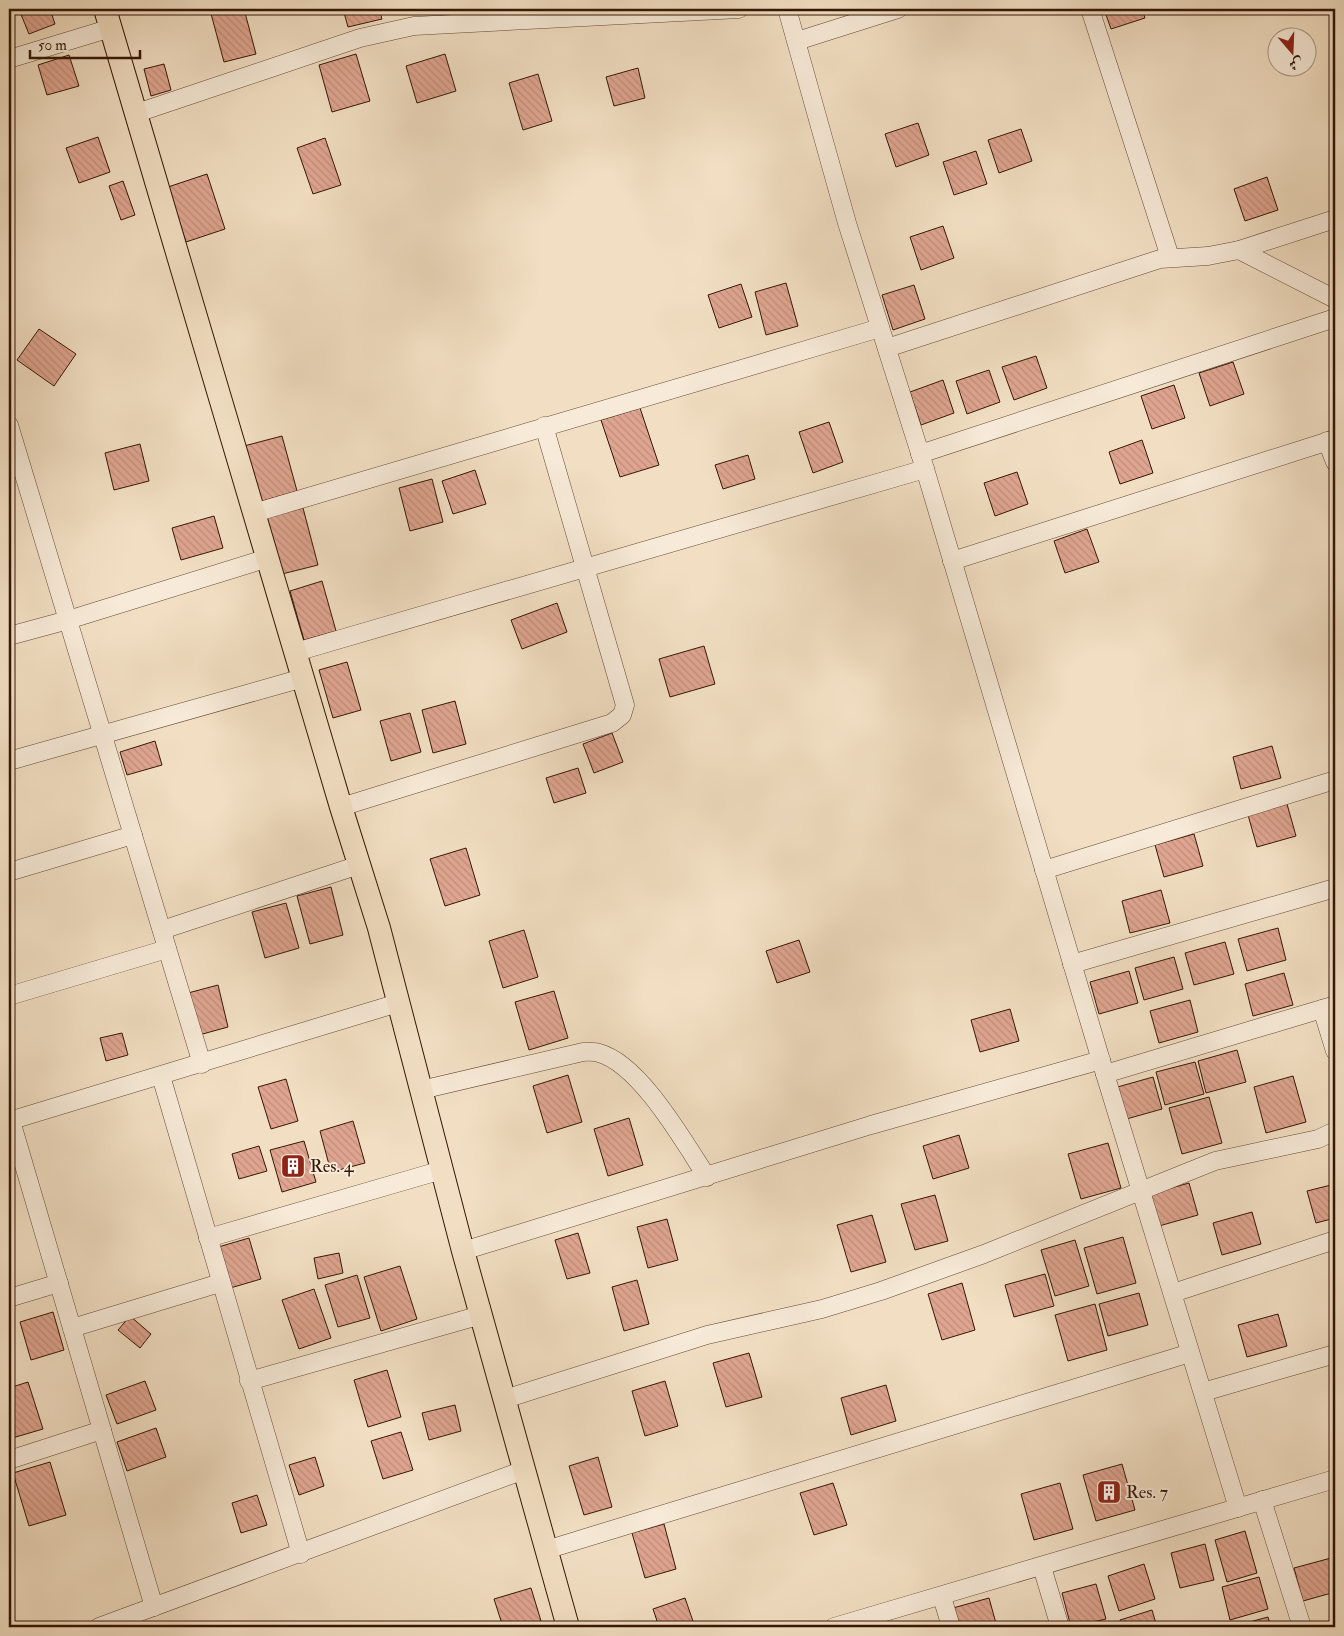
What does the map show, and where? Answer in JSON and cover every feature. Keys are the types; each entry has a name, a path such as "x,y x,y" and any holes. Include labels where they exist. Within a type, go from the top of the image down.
{"main road":[{"path":"108,18 359,866 398,1003 463,1251 568,1627"}],"street":[{"path":"137,113 360,38 414,26 739,9"},
{"path":"787,9 847,223 922,461 1140,1190 1238,1508"},
{"path":"797,42 898,9"},
{"path":"1090,9 1170,257"},
{"path":"9,59 108,18"},
{"path":"886,348 1170,257 1208,256 1238,250 1335,219"},
{"path":"1238,250 1335,299"},
{"path":"296,652 586,567 922,461 1335,318"},
{"path":"254,513 880,328"},
{"path":"341,807 612,723 622,715 625,705 544,426"},
{"path":"10,433 202,1064"},
{"path":"952,561 1331,440 1335,462"},
{"path":"9,636 68,620 268,558"},
{"path":"9,761 303,678"},
{"path":"1044,870 1335,780"},
{"path":"9,872 133,835"},
{"path":"162,930 359,866"},
{"path":"1072,964 1335,888"},
{"path":"9,996 168,949"},
{"path":"154,1607 10,1121 398,1003"},
{"path":"463,1251 707,1177 871,1124 1103,1067 1329,1007 1335,1051"},
{"path":"421,1090 583,1052 598,1053 613,1060 636,1078 661,1108 707,1177"},
{"path":"161,1076 220,1283 301,1554"},
{"path":"505,1399 707,1335 822,1309 881,1292 984,1254 1215,1161 1318,1139 1335,1131"},
{"path":"208,1238 442,1170"},
{"path":"1173,1293 1335,1240"},
{"path":"9,1298 58,1283"},
{"path":"72,1328 220,1283"},
{"path":"249,1381 481,1315"},
{"path":"546,1550 1190,1353"},
{"path":"1203,1392 1335,1354"},
{"path":"9,1460 102,1430"},
{"path":"99,1627 301,1554 524,1470"},
{"path":"834,1627 942,1597 1335,1479"},
{"path":"1262,1500 1302,1627"},
{"path":"1042,1567 1060,1627"},
{"path":"942,1597 951,1627"}],"building":[{"path":"28,9 50,9 55,24 29,34 20,12"},
{"path":"244,9 256,54 224,62 210,10"},
{"path":"343,9 379,9 382,19 348,27"},
{"path":"1104,9 1142,9 1145,18 1111,29"},
{"path":"356,54 370,101 332,112 319,65"},
{"path":"445,54 456,91 417,103 406,66"},
{"path":"69,55 79,86 47,95 38,65"},
{"path":"164,64 171,90 151,96 144,69"},
{"path":"638,68 645,98 614,106 606,77"},
{"path":"538,74 552,121 523,130 509,83"},
{"path":"1335,110 1335,126 1331,112"},
{"path":"918,123 929,155 896,167 885,134"},
{"path":"1021,129 1032,161 999,173 988,140"},
{"path":"98,137 110,172 79,183 66,148"},
{"path":"325,138 341,185 313,194 297,148"},
{"path":"976,151 987,184 954,195 943,162"},
{"path":"207,174 225,229 186,242 168,187"},
{"path":"1267,177 1278,210 1245,221 1234,189"},
{"path":"123,181 135,215 121,220 109,186"},
{"path":"943,226 954,258 921,270 910,237"},
{"path":"786,283 798,326 766,335 755,292"},
{"path":"741,284 752,317 719,328 708,295"},
{"path":"914,285 925,319 893,330 882,295"},
{"path":"39,329 76,354 54,386 17,360"},
{"path":"1036,356 1047,388 1014,400 1002,367"},
{"path":"1233,362 1244,394 1210,406 1199,373"},
{"path":"989,370 1000,402 967,414 956,381"},
{"path":"943,380 954,413 921,425 910,392"},
{"path":"1174,385 1185,418 1152,429 1141,396"},
{"path":"640,408 659,465 620,477 601,420"},
{"path":"829,422 843,462 813,473 799,432"},
{"path":"282,436 297,491 259,502 244,446"},
{"path":"1142,440 1153,473 1120,484 1109,452"},
{"path":"140,444 149,481 114,490 105,453"},
{"path":"748,455 755,479 723,489 715,465"},
{"path":"475,470 486,504 453,514 442,481"},
{"path":"1017,472 1028,504 995,516 984,483"},
{"path":"432,479 443,522 410,531 399,488"},
{"path":"303,508 318,565 282,574 267,517"},
{"path":"214,516 223,548 181,560 172,528"},
{"path":"1087,529 1099,562 1065,573 1054,541"},
{"path":"322,581 336,631 304,640 290,591"},
{"path":"557,603 567,632 522,649 511,620"},
{"path":"704,646 715,684 670,697 659,659"},
{"path":"347,662 361,710 333,718 319,670"},
{"path":"455,701 466,744 433,753 422,710"},
{"path":"410,713 421,752 391,761 380,721"},
{"path":"612,733 623,762 594,773 583,744"},
{"path":"155,741 162,765 127,775 120,752"},
{"path":"1272,746 1281,778 1241,789 1233,757"},
{"path":"578,768 586,793 554,803 546,778"},
{"path":"1287,804 1296,836 1257,847 1248,815"},
{"path":"1194,834 1203,866 1164,877 1155,845"},
{"path":"466,848 480,895 445,906 430,859"},
{"path":"331,887 343,935 310,944 297,896"},
{"path":"1161,890 1170,923 1130,933 1122,901"},
{"path":"286,903 299,948 265,958 252,912"},
{"path":"1278,928 1286,960 1247,971 1238,939"},
{"path":"524,930 538,977 503,988 489,941"},
{"path":"799,940 810,972 777,983 766,951"},
{"path":"1225,942 1234,974 1194,985 1185,953"},
{"path":"1174,957 1183,989 1144,1000 1135,968"},
{"path":"1129,971 1138,1003 1099,1014 1090,982"},
{"path":"1284,973 1293,1005 1253,1016 1245,984"},
{"path":"218,985 228,1027 199,1035 188,993"},
{"path":"554,991 568,1038 529,1050 515,1002"},
{"path":"1190,1000 1198,1032 1159,1043 1150,1011"},
{"path":"1010,1009 1019,1041 980,1052 971,1020"},
{"path":"122,1033 128,1055 106,1061 100,1038"},
{"path":"1237,1050 1246,1082 1206,1093 1198,1061"},
{"path":"1195,1062 1204,1094 1165,1105 1156,1072"},
{"path":"568,1075 582,1122 547,1133 533,1086"},
{"path":"1293,1076 1306,1122 1266,1133 1254,1087"},
{"path":"1153,1077 1162,1109 1123,1120 1114,1088"},
{"path":"286,1079 298,1121 271,1129 258,1087"},
{"path":"1209,1097 1222,1143 1182,1154 1169,1108"},
{"path":"629,1118 643,1165 608,1176 594,1129"},
{"path":"353,1121 365,1163 331,1172 320,1131"},
{"path":"959,1135 969,1168 933,1179 923,1146"},
{"name":"Res. 4","path":"304,1141 316,1182 282,1192 270,1150"},
{"path":"1108,1143 1121,1188 1081,1199 1068,1154"},
{"path":"259,1146 267,1171 239,1179 232,1154"},
{"path":"1189,1183 1198,1215 1159,1226 1150,1194"},
{"path":"1335,1184 1335,1218 1316,1223 1307,1191"},
{"path":"935,1195 948,1241 915,1250 901,1204"},
{"path":"1252,1212 1261,1244 1222,1255 1213,1223"},
{"path":"872,1215 886,1262 851,1272 837,1225"},
{"path":"667,1219 678,1260 648,1268 637,1227"},
{"path":"578,1233 590,1273 567,1279 555,1240"},
{"path":"1123,1237 1136,1283 1097,1294 1084,1248"},
{"path":"249,1238 261,1279 227,1289 215,1248"},
{"path":"1075,1240 1089,1286 1055,1296 1041,1250"},
{"path":"339,1253 343,1273 318,1279 314,1258"},
{"path":"400,1266 417,1319 381,1331 364,1277"},
{"path":"1045,1274 1054,1306 1014,1317 1005,1285"},
{"path":"357,1275 370,1318 338,1327 325,1285"},
{"path":"637,1280 649,1324 624,1331 612,1287"},
{"path":"962,1283 975,1330 942,1340 928,1294"},
{"path":"314,1289 331,1338 299,1349 282,1300"},
{"path":"1139,1293 1148,1325 1108,1336 1099,1304"},
{"path":"1095,1304 1107,1350 1068,1361 1055,1315"},
{"path":"53,1312 64,1350 31,1360 20,1322"},
{"path":"1278,1314 1287,1346 1247,1357 1238,1325"},
{"path":"130,1316 151,1334 140,1348 118,1330"},
{"path":"749,1353 762,1397 726,1407 713,1363"},
{"path":"387,1370 401,1417 368,1427 354,1380"},
{"path":"145,1381 156,1410 117,1424 106,1395"},
{"path":"665,1381 678,1426 645,1436 632,1391"},
{"path":"28,1382 43,1429 9,1439 9,1388"},
{"path":"886,1385 896,1421 851,1435 841,1398"},
{"path":"455,1405 461,1431 429,1440 422,1413"},
{"path":"156,1428 166,1457 127,1471 117,1442"},
{"path":"401,1432 413,1470 383,1479 371,1441"},
{"path":"315,1457 324,1486 299,1495 289,1465"},
{"path":"598,1457 612,1507 584,1515 569,1466"},
{"path":"50,1462 66,1515 29,1526 13,1473"},
{"name":"Res. 7","path":"1122,1464 1135,1510 1096,1521 1083,1475"},
{"path":"833,1483 847,1525 814,1535 800,1493"},
{"path":"1060,1483 1073,1529 1034,1540 1021,1494"},
{"path":"257,1495 267,1525 241,1533 232,1503"},
{"path":"664,1524 676,1569 645,1578 632,1533"},
{"path":"1245,1531 1257,1573 1227,1582 1215,1540"},
{"path":"1205,1544 1214,1580 1180,1588 1171,1553"},
{"path":"1331,1558 1335,1572 1335,1592 1303,1601 1294,1568"},
{"path":"1144,1564 1155,1599 1119,1611 1108,1576"},
{"path":"1259,1577 1268,1609 1230,1620 1222,1587"},
{"path":"1096,1584 1106,1619 1071,1627 1062,1593"},
{"path":"531,1588 541,1621 521,1627 503,1627 494,1599"},
{"path":"685,1598 695,1627 659,1627 653,1609"},
{"path":"989,1598 997,1627 958,1627 953,1608"},
{"path":"1152,1610 1157,1627 1122,1627 1120,1620"},
{"path":"1268,1617 1271,1627 1231,1627"}],"place":[{"name":"Res. 4","path":"293,1166"},
{"name":"Res. 7","path":"1109,1492"}]}
